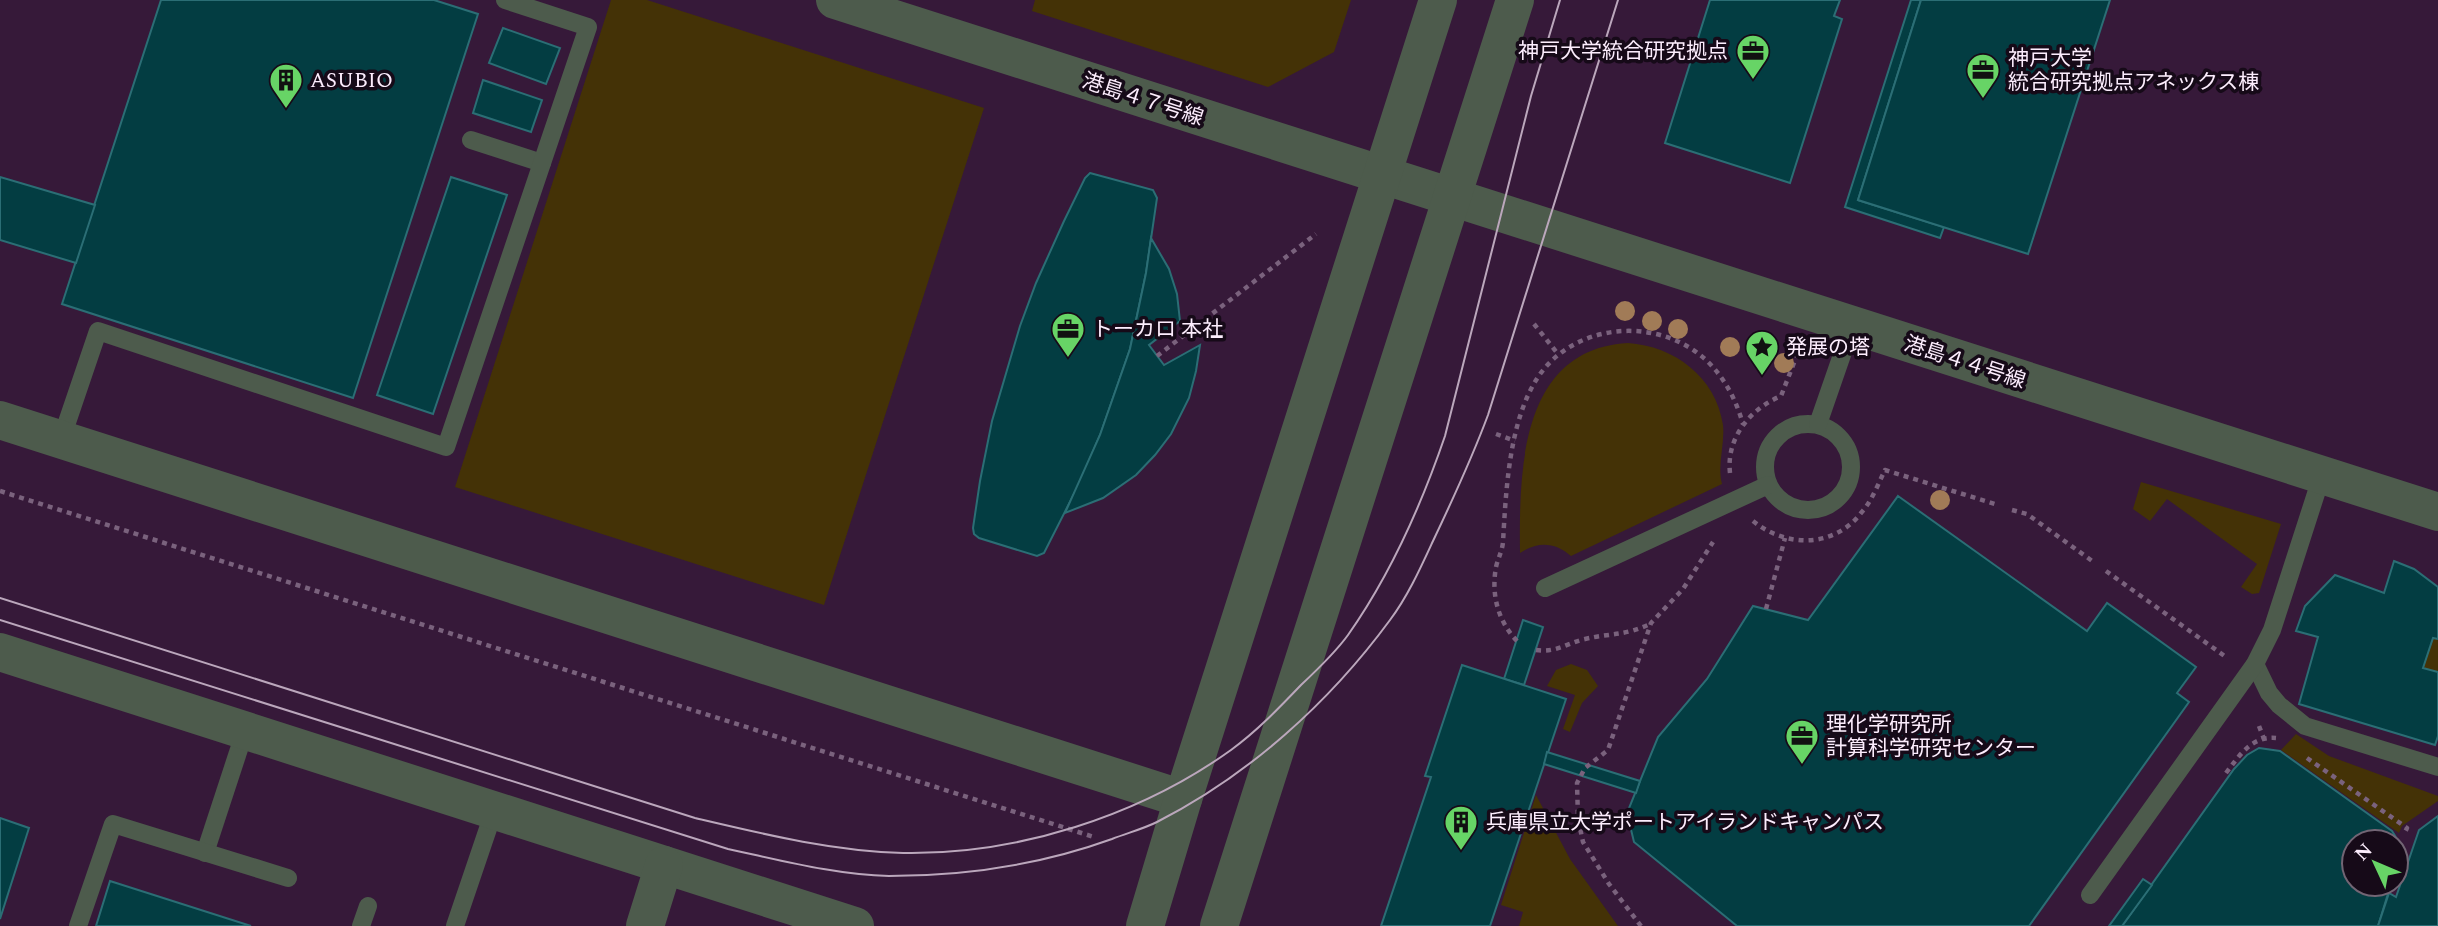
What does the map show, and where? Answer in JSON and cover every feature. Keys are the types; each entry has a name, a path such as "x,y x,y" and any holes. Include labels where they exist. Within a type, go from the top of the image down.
{"street":[{"name":"港島４７号線","path":"835,0 1452,198"},
{"path":"1145,926 1438,0"},
{"path":"1219,926 1515,0"},
{"name":"港島４４号線","path":"1452,198 2438,512"},
{"path":"0,420 1183,799"},
{"path":"0,652 855,926"},
{"path":"645,926 664,865"}],"lane":[{"path":"61,440 98,331 446,447 588,27 505,0"},
{"path":"471,140 542,163"},
{"path":"1818,424 1852,326"},
{"path":"1818,424 1831,429 1848,449 1850,476 1837,499 1826,506 1799,510 1776,497 1768,485 1764,462 1773,439 1794,425 1818,424"},
{"path":"2090,895 2255,664 2272,630 2322,475"},
{"path":"1545,588 1768,485"},
{"path":"2255,664 2269,693 2305,726 2438,767"},
{"path":"205,853 245,731"},
{"path":"455,926 494,811"},
{"path":"78,926 113,824 288,878"},
{"path":"361,926 368,906"}],"path":[{"path":"1157,356 1316,234"},
{"path":"1534,324 1558,354"},
{"path":"1517,641 1509,633 1499,613 1495,584 1496,566 1502,551 1506,497 1518,424 1529,394 1546,366 1558,354 1583,340 1612,332 1641,331 1669,338 1695,351 1717,371 1733,396 1743,424"},
{"path":"1781,396 1799,350"},
{"path":"1496,434 1515,440"},
{"path":"1885,470 1994,504"},
{"path":"0,491 1094,837"},
{"path":"2012,510 2027,514 2095,563"},
{"path":"1766,609 1785,538"},
{"path":"1536,650 1558,650 1580,640 1632,632 1651,623 1683,589 1716,539"},
{"path":"2106,571 2235,663 2264,738"},
{"path":"1641,926 1609,884 1583,842 1577,783 1585,768 1608,750 1651,623"},
{"path":"2226,773 2248,745 2264,738 2282,740"},
{"path":"2305,756 2407,828"}],"shaded area":[{"path":"611,0 647,0 984,108 824,605 455,487"},
{"path":"1035,0 1351,0 1334,52 1268,87 1032,11"},
{"path":"1628,343 1661,350 1676,358 1690,367 1712,392 1723,425 1720,469 1722,484 1571,556 1559,548 1546,545 1533,546 1520,553 1521,486 1525,452 1533,420 1546,390 1565,367 1592,350"},
{"path":"2141,482 2281,524 2259,593 2252,594 2241,587 2257,564 2167,499 2150,521 2133,509"},
{"path":"2433,638 2438,639 2438,672 2423,668"},
{"path":"1571,664 1587,670 1598,686 1582,703 1570,732 1563,729 1575,695 1547,686 1556,670"},
{"path":"2296,734 2329,756 2438,796 2438,801 2401,828 2392,828 2281,750"},
{"path":"1536,795 1570,859 1618,926 1519,926 1523,912 1501,905"}],"building":[{"name":"ASUBIO","path":"161,0 434,0 478,14 353,398 62,304"},
{"name":"神戸大学統合研究拠点","path":"1710,0 1840,0 1834,16 1842,19 1790,183 1665,143"},
{"path":"1911,0 1921,0 1858,200 1944,227 1940,238 1845,207"},
{"name":"神戸大学 統合研究拠点アネックス棟","path":"1921,0 2110,0 2028,254 1858,200"},
{"path":"503,28 560,48 546,84 489,63"},
{"path":"483,80 542,100 531,132 473,113"},
{"name":"トーカロ 本社","path":"1090,173 1153,190 1157,198 1146,273 1130,349 1100,435 1079,484 1044,553 1037,556 979,538 974,534 973,528 992,421 1020,326 1064,221"},
{"path":"0,177 95,205 76,263 0,240"},
{"path":"451,177 507,195 433,414 377,395"},
{"path":"1151,238 1169,269 1177,294 1180,321 1149,345 1164,365 1200,345 1189,398 1171,434 1136,475 1103,498 1065,513 1100,435 1130,349"},
{"path":"1898,496 2087,631 2107,603 2196,667 2177,693 2189,702 2029,926 1737,926 1634,842 1627,813 1658,737 1707,679 1753,606 1808,620"},
{"path":"2394,561 2414,569 2438,587 2438,639 2433,638 2423,668 2438,672 2438,736 2435,745 2299,704 2318,637 2296,631 2305,606 2335,575 2384,593"},
{"path":"1523,620 1543,627 1524,685 1504,679"},
{"name":"兵庫県立大学ポートアイランドキャンパス","path":"1462,665 1566,699 1490,926 1381,926 1431,777 1425,776"},
{"path":"2259,748 2280,751 2388,828 2340,828 2340,898 2387,898 2378,926 2122,926 2234,769 2247,755"},
{"path":"1547,752 1640,781 1636,793 1544,764"},
{"path":"2438,816 2438,926 2378,926 2387,898 2410,898 2410,856 2419,830"},
{"path":"0,818 29,828 0,919"},
{"path":"2143,879 2152,885 2122,926 2109,926"},
{"path":"110,881 251,926 96,926"}],"tram line":[{"path":"0,598 695,818 798,841 876,852 946,852 1033,839 1117,812 1195,773 1231,750 1259,727 1343,642 1378,588 1415,514 1445,436 1531,96 1560,0"},
{"path":"0,620 728,849 808,866 889,876 974,871 1058,856 1146,827 1224,782 1285,734 1341,680 1397,611 1424,561 1488,415 1618,0"}],"place":[{"name":"神戸大学統合研究拠点","path":"1753,81"},
{"name":"神戸大学 統合研究拠点アネックス棟","path":"1983,100"},
{"name":"ASUBIO","path":"286,110"},
{"name":"トーカロ 本社","path":"1068,359"},
{"name":"発展の塔","path":"1762,377"},
{"name":"理化学研究所 計算科学研究センター","path":"1802,766"},
{"name":"兵庫県立大学ポートアイランドキャンパス","path":"1461,852"}]}
